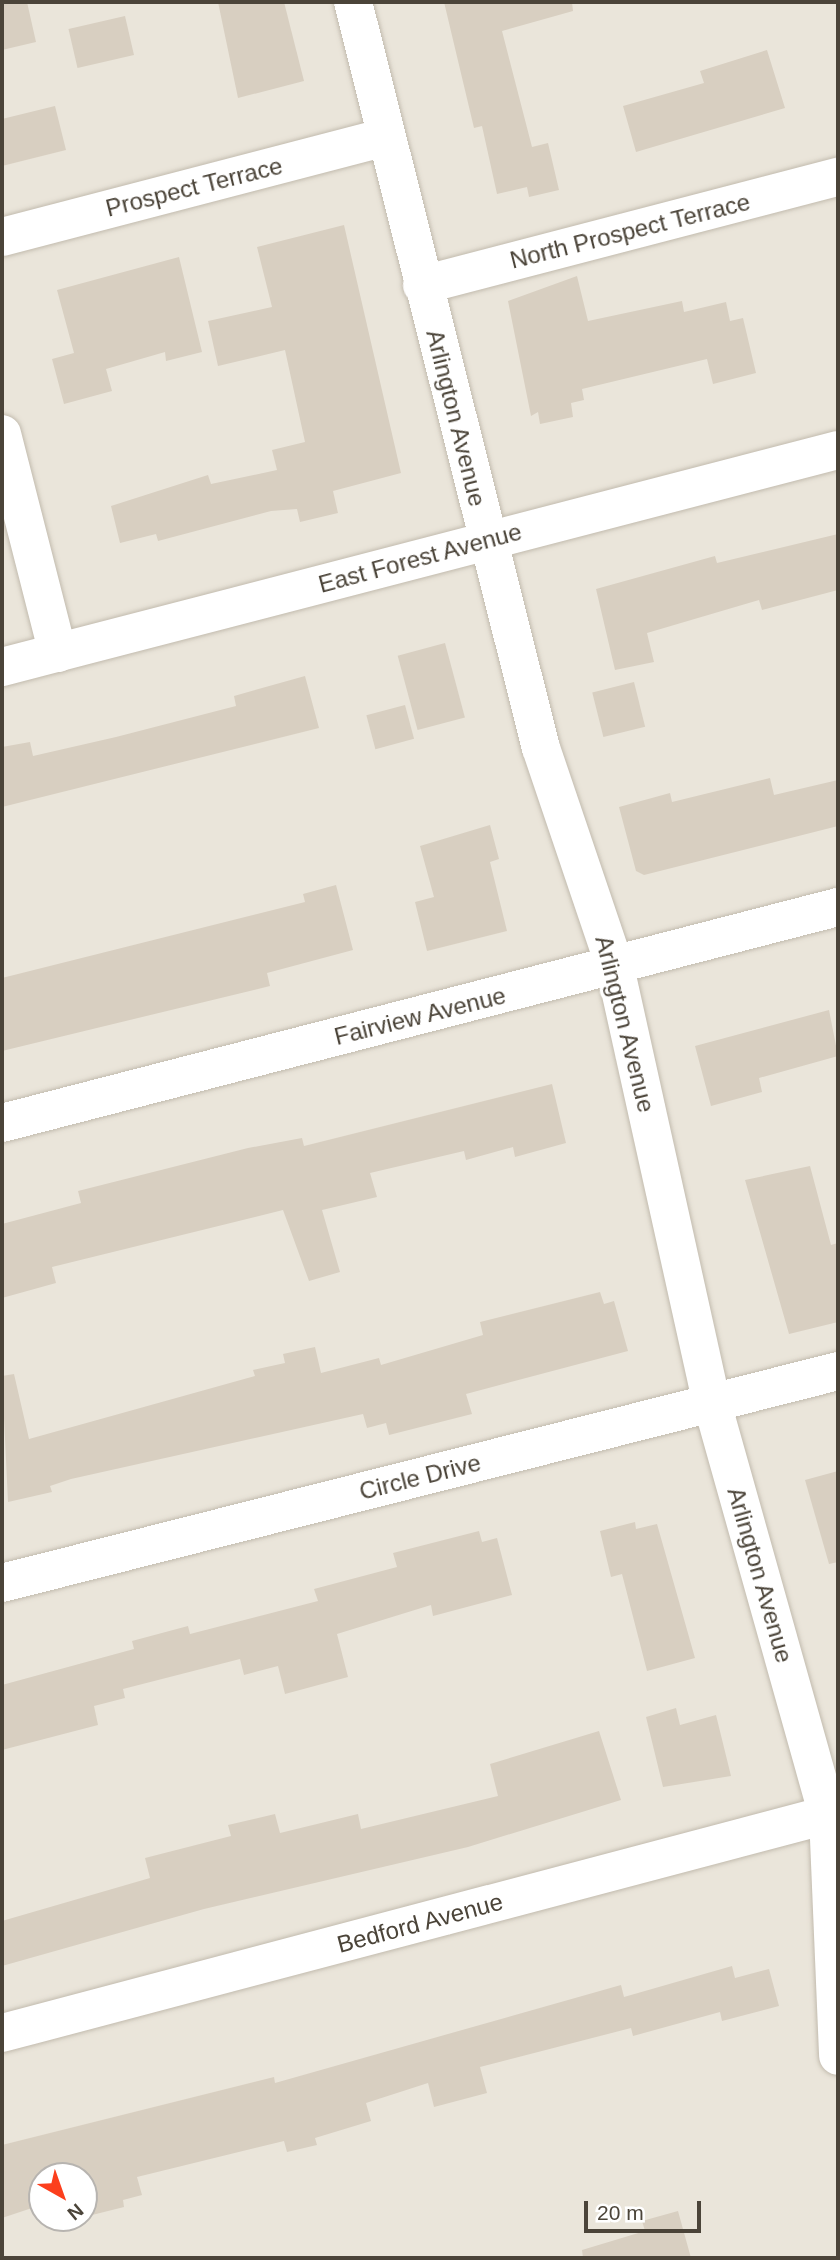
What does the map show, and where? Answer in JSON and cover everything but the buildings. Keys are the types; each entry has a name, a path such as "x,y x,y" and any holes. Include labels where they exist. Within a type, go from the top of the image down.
{"street":[{"name":"Arlington Avenue","path":"353,2 422,285 541,748 615,967 712,1403 833,1814 838,2056"},
{"name":"Prospect Terrace","path":"2,237 386,137"},
{"name":"North Prospect Terrace","path":"422,285 838,177"},
{"path":"2,435 58,653"},
{"name":"East Forest Avenue","path":"2,667 838,450"},
{"name":"Fairview Avenue","path":"2,1123 615,967 838,907"},
{"name":"Circle Drive","path":"2,1583 838,1371"},
{"name":"Bedford Avenue","path":"2,2033 833,1814"}],"shaded area":[{"path":"2,2 838,2 838,2258 2,2258"}]}
